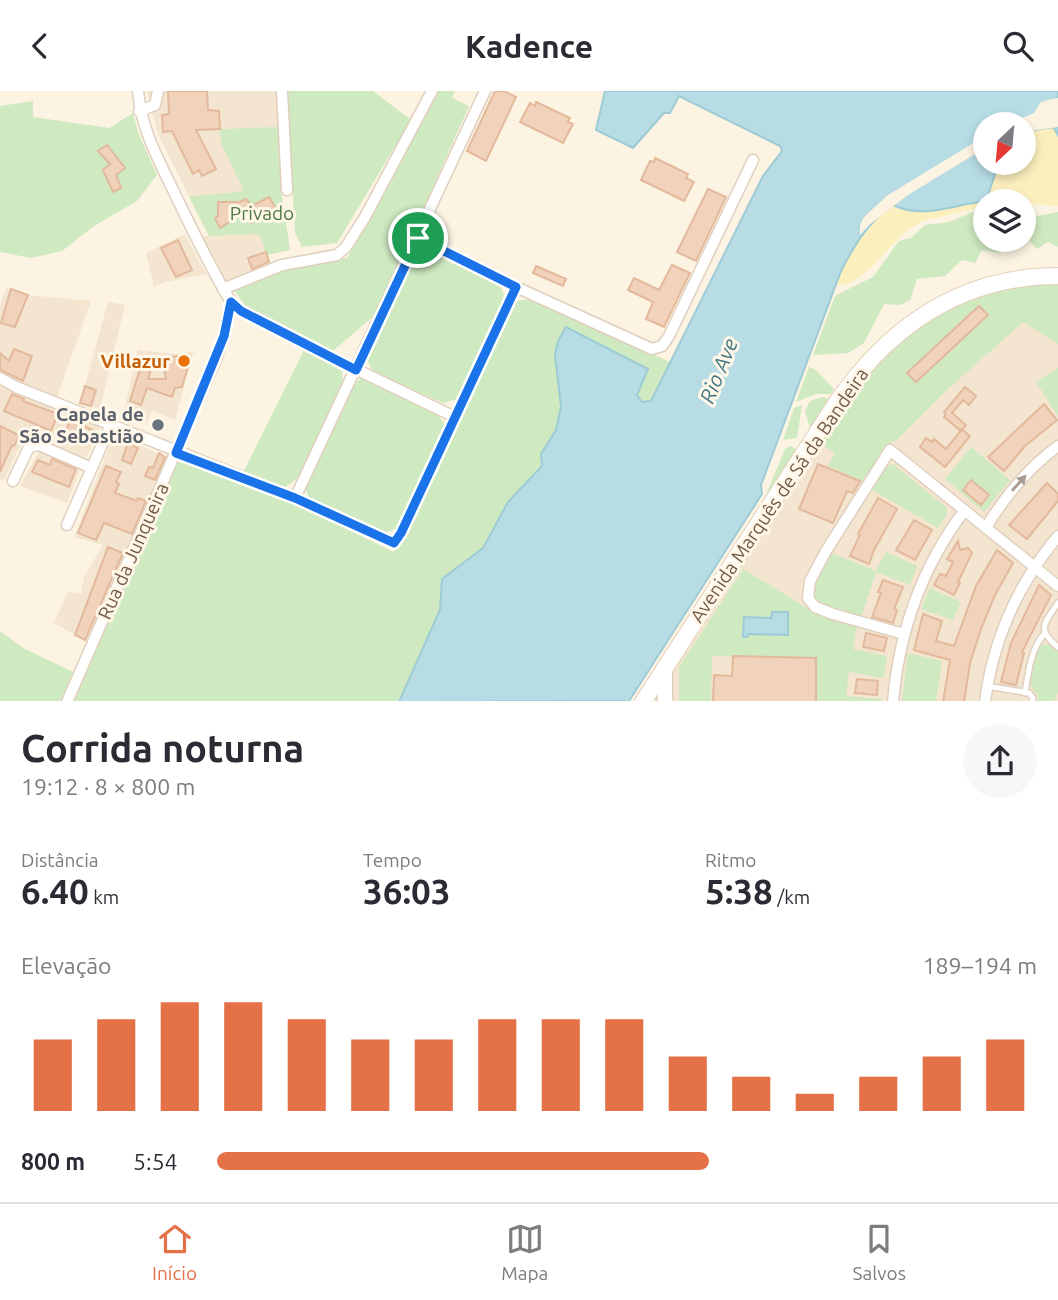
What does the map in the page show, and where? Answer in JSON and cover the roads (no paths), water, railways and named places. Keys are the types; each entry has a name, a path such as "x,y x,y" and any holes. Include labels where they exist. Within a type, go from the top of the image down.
{"main road":[{"name":"Avenida Marquês de Sá da Bandeira","path":"644,701 837,403 857,373 875,353 902,330 954,299 986,286 1017,279 1058,276"}],"street":[{"path":"138,91 139,111 150,141 231,302 241,311 455,417"},
{"path":"139,111 155,105 158,91"},
{"path":"282,91 287,190"},
{"path":"223,289 282,265 337,255 346,247 432,91"},
{"path":"295,498 485,91"},
{"path":"418,238 516,287 652,349 662,347 753,160"},
{"path":"2,381 176,453 295,498 394,543 516,287"},
{"name":"Rua da Junqueira","path":"67,701 224,336 231,302"},
{"path":"67,525 111,424"},
{"path":"13,481 29,447 40,445 92,468"},
{"path":"987,526 1017,485 1058,446"},
{"path":"904,634 815,607 808,598 810,581 826,551 890,450 987,526 1032,569 1058,586"},
{"path":"892,701 895,673 915,600 944,538 964,510"},
{"path":"985,701 989,668 1001,634 1032,569 1058,536"},
{"path":"665,667 665,701"}],"lane":[{"path":"1025,693 1029,667 1044,634 1046,620 1058,603"},
{"path":"1044,634 1058,646"},
{"path":"987,686 1029,693 1032,701"}],"water":[{"name":"Rio Ave","path":"605,91 1058,91 1058,135 1053,127 1036,130 1036,112 973,112 973,175 995,175 990,189 973,189 973,203 927,211 893,205 862,235 841,271 761,485 762,494 629,701 399,701 440,610 442,579 483,548 508,502 542,466 541,454 556,430 561,407 555,355 558,341 566,327 648,369 637,395 642,402 651,401 763,176 782,151 780,146 679,96 670,113 664,113 633,148 596,130"},
{"path":"772,612 788,612 788,635 748,634 743,637 744,617 771,618"}],"place":[{"name":"Villazur","path":"184,361"},
{"name":"Capela de São Sebastião","path":"158,425"}],"park label":[{"name":"Privado","path":"262,213"}]}
